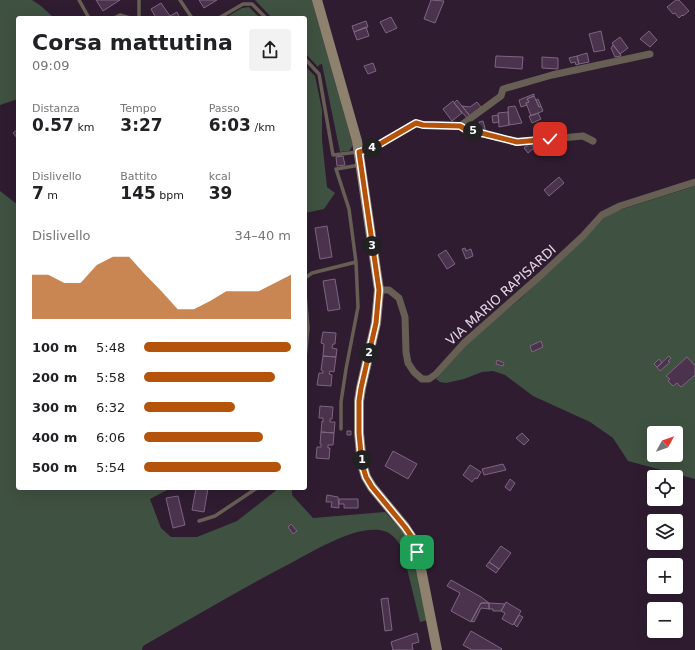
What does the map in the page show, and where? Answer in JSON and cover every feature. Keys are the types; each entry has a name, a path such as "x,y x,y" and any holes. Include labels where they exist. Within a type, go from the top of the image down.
{"main road":[{"path":"318,0 359,152 379,290 376,323 359,401 359,433 362,464 366,477 372,487 414,540 437,650"}],"street":[{"path":"460,126 500,96 503,89 573,70 650,54"},
{"path":"359,152 373,148 416,123 423,125 460,126 465,129 517,142 583,136 593,141"},
{"name":"VIA MARIO RAPISARDI","path":"379,290 389,290 399,298 406,317 406,352 408,364 422,379 429,379 436,374 464,343 583,236 602,215 620,206 695,182"}],"lane":[{"path":"78,0 88,16"},
{"path":"139,16 140,0"},
{"path":"180,0 191,16"},
{"path":"222,16 242,4 252,4 264,16"},
{"path":"307,61 319,74 333,155 359,152"},
{"path":"341,429 341,402 358,307 356,262 349,209 336,169 361,165"},
{"path":"307,277 312,273 356,262"},
{"path":"307,317 307,338"},
{"path":"199,521 215,516 254,490"}],"green space":[{"path":"0,0 32,0 52,16 16,16 16,100 0,105"},
{"path":"255,0 312,0 353,145 349,151 340,152 322,64 318,67 307,55 307,16 270,16"},
{"path":"249,7 258,16 228,16 242,8"},
{"path":"307,68 315,76 322,110 322,140 327,187 335,193 324,209 307,213"},
{"path":"695,186 695,479 683,476 683,470 662,470 628,461 613,438 590,422 533,396 505,375 493,371 482,372 464,379 446,383 440,382 436,379 468,343 521,298 586,237 605,217 613,212"},
{"path":"0,191 16,203 16,490 167,490 150,499 161,528 171,537 197,537 237,521 276,490 292,490 292,495 313,518 385,512 402,531 412,548 428,620 420,622 400,544 395,538 386,532 379,530 368,530 345,536 311,552 235,593 143,646 142,650 0,650"}],"building":[{"path":"96,0 120,0 103,11"},
{"path":"199,0 217,0 204,8"},
{"path":"431,0 444,1 435,23 424,19"},
{"path":"676,0 679,0 689,11 679,18 667,7"},
{"path":"161,3 170,16 155,16 151,9"},
{"path":"177,12 179,16 170,16"},
{"path":"391,17 397,28 386,33 380,22"},
{"path":"366,21 368,27 354,32 352,26"},
{"path":"366,27 369,36 357,40 354,32"},
{"path":"601,31 605,50 594,52 589,34"},
{"path":"649,31 657,40 650,47 640,39"},
{"path":"620,37 628,48 620,54 612,43"},
{"path":"613,45 621,56 615,57 611,48"},
{"path":"587,53 589,62 579,64 577,56"},
{"path":"496,56 523,57 522,69 495,67"},
{"path":"577,56 579,64 576,65 575,62 571,63 569,58"},
{"path":"542,57 558,58 558,69 542,68"},
{"path":"373,63 376,71 368,74 364,66"},
{"path":"534,94 534,96 527,99 529,102 526,103 527,105 521,107 519,100"},
{"path":"534,96 539,107 541,106 543,111 531,116 526,103 529,102 527,99"},
{"path":"538,99 541,106 539,107 536,100"},
{"path":"457,100 470,116 467,118 454,103"},
{"path":"453,101 462,113 452,121 443,109"},
{"path":"477,102 481,107 470,116 462,106 470,107"},
{"path":"515,106 522,123 509,125 508,107"},
{"path":"508,112 509,125 499,127 498,113"},
{"path":"538,113 541,119 532,123 529,116"},
{"path":"498,115 499,122 493,123 492,116"},
{"path":"483,121 486,132 478,130 480,128 479,122"},
{"path":"530,143 534,148 528,153 524,148"},
{"path":"343,156 345,165 337,166 336,157"},
{"path":"559,177 564,183 549,196 544,190"},
{"path":"327,226 332,257 320,259 315,228"},
{"path":"465,248 466,251 471,249 473,256 466,259 462,249"},
{"path":"446,250 455,264 447,269 438,255"},
{"path":"335,279 340,309 328,311 323,281"},
{"path":"323,332 336,333 335,344 333,344 332,348 337,349 336,357 323,356 324,344 321,343"},
{"path":"541,341 543,347 532,352 530,346"},
{"path":"323,356 336,357 334,372 330,371 329,374 332,375 331,386 317,385 319,373 323,373 321,370"},
{"path":"669,356 671,358 668,361 670,362 660,371 657,367"},
{"path":"687,357 695,366 695,375 681,387 677,383 673,386 668,381 670,379 666,376"},
{"path":"659,359 662,363 657,367 654,364"},
{"path":"497,360 504,363 503,366 496,364"},
{"path":"320,406 333,407 332,419 330,419 330,422 335,422 334,433 321,432 323,418 319,418"},
{"path":"347,431 351,431 351,435 347,435"},
{"path":"321,432 334,433 333,445 328,445 328,448 330,448 329,459 316,458 317,447 321,447"},
{"path":"522,433 529,440 524,445 516,438"},
{"path":"393,451 417,464 408,479 385,466"},
{"path":"503,464 506,470 484,475 482,469"},
{"path":"470,465 481,472 477,479 475,478 472,482 463,475"},
{"path":"510,479 515,483 510,491 505,487"},
{"path":"196,490 208,490 204,512 192,510"},
{"path":"327,495 338,497 339,508 331,507 332,502 326,502"},
{"path":"178,496 185,525 173,528 166,498"},
{"path":"339,499 358,499 358,508 344,508 344,504 339,504"},
{"path":"291,524 297,531 293,534 288,527"},
{"path":"501,546 511,553 499,569 489,562"},
{"path":"489,562 499,569 496,573 486,566"},
{"path":"451,580 489,603 481,603 471,622 451,611 460,593 447,586"},
{"path":"388,598 392,630 385,631 381,599"},
{"path":"506,602 521,611 513,625 502,619 505,613 501,611"},
{"path":"481,603 489,603 489,609 481,608 474,622 471,621"},
{"path":"489,603 505,604 501,611 493,611 493,609 489,609"},
{"path":"519,615 523,617 517,627 514,624"},
{"path":"471,631 502,649 472,650 463,645"},
{"path":"417,633 419,642 412,644 413,650 393,650 391,642"}],"route":[{"path":"417,552 414,540 372,487 366,477 362,464 359,433 359,401 376,323 379,290 359,152 373,148 416,123 423,125 460,126 465,129 517,142 550,139"}]}
